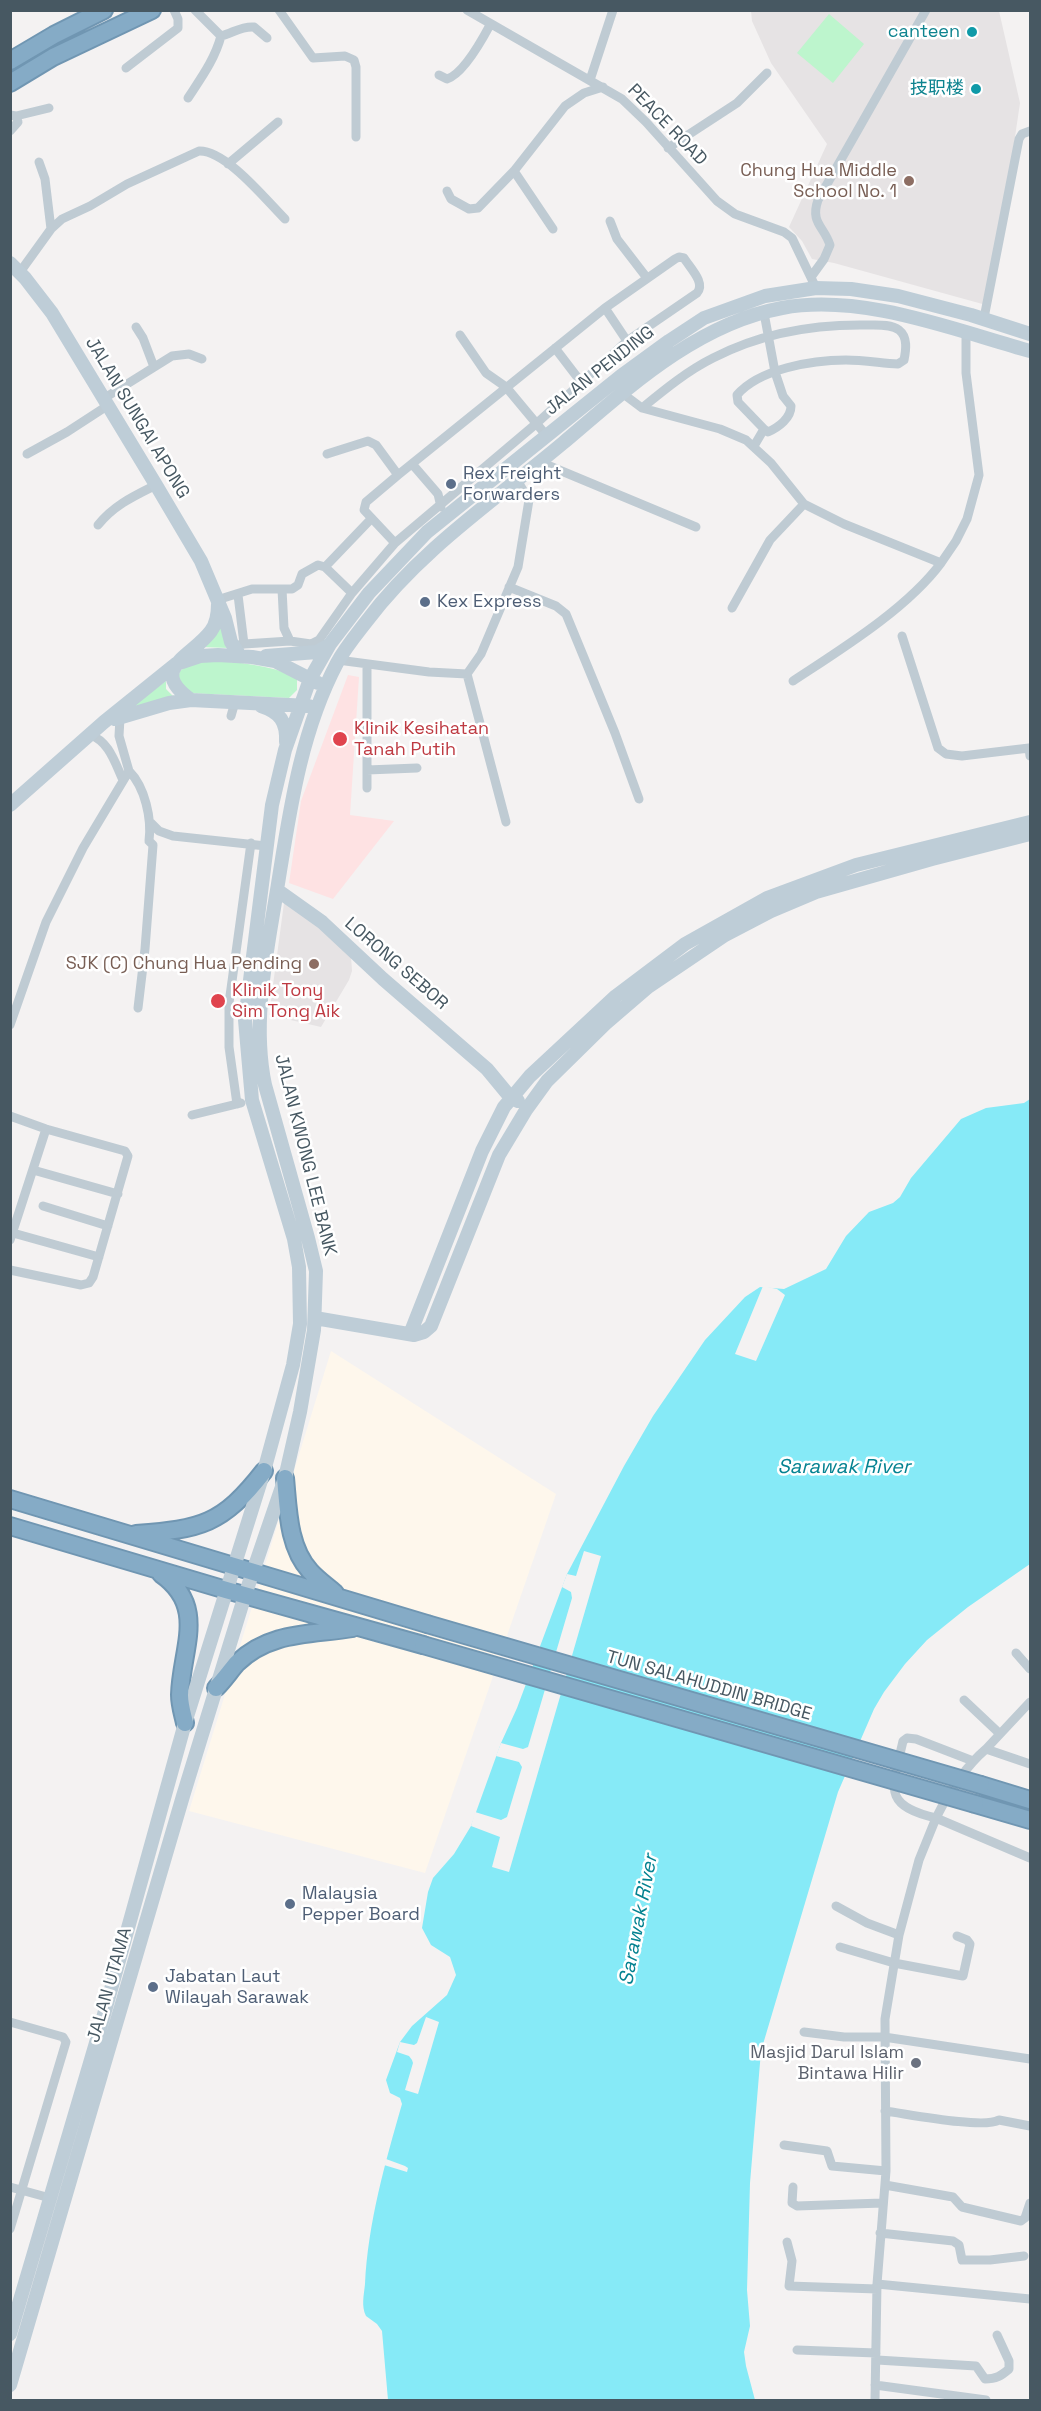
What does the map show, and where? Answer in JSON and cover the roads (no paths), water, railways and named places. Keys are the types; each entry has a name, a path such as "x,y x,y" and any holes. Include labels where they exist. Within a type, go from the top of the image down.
{"highway":[{"path":"10,61 54,35 104,10"},
{"path":"10,83 58,54 152,10"},
{"path":"126,1535 184,1530 205,1524 233,1505 264,1471"},
{"path":"285,1478 292,1533 299,1554 309,1571 339,1597"},
{"name":"TUN SALAHUDDIN BRIDGE","path":"10,1499 253,1573 1030,1800"},
{"path":"10,1526 1030,1820"},
{"path":"148,1566 174,1584 188,1611 190,1631 180,1695 185,1723"},
{"path":"216,1688 237,1663 265,1643 292,1635 360,1627"}],"main road":[{"name":"JALAN SUNGAI APONG","path":"15,267 52,313 201,561 217,601 242,651"},
{"name":"JALAN PENDING","path":"301,705 310,679 353,600 395,550 443,510 669,341 704,318 813,282 898,296 984,318 1030,334"},
{"name":"JALAN PENDING","path":"318,708 338,660 383,599 424,557 622,393 675,353 711,334 764,313 806,304 836,304 891,320 966,333 1030,351"},
{"path":"10,805 104,722 176,664 212,630 218,617 217,601"},
{"path":"176,664 200,656 242,651 317,652 330,644"},
{"path":"242,651 275,661 325,687"},
{"path":"176,664 172,682 176,690 191,700"},
{"path":"104,722 169,703 191,700 301,705 318,708"},
{"path":"251,703 273,710 282,718 286,725 285,750"},
{"name":"JALAN KWONG LEE BANK","path":"226,1590 264,1471 292,1365 300,1324 301,1286 294,1239 252,1100 245,1020 272,805 285,750 301,705"},
{"name":"JALAN KWONG LEE BANK","path":"245,1595 285,1478 300,1412 315,1318 313,1260 260,1062 260,1022 286,827 295,781 318,708"},
{"path":"410,1334 494,1126 511,1098 530,1076 575,1033 637,979 685,944 735,914 805,883 856,866 1030,822"},
{"path":"315,1318 410,1334 424,1332 431,1326 499,1155 542,1088 626,1005 685,960 725,934 816,892 879,873 1030,834"},
{"name":"LORONG SEBOR","path":"277,890 321,922 382,979 487,1069"},
{"path":"487,1069 513,1081 530,1076"},
{"path":"487,1069 511,1098 522,1101 542,1088"},
{"path":"487,1069 497,1101 494,1126"},
{"name":"JALAN UTAMA","path":"10,2334 185,1723 226,1590"},
{"name":"JALAN UTAMA","path":"10,2385 245,1595"}],"street":[{"path":"126,68 178,28 178,19 174,10"},
{"path":"195,10 221,36"},
{"path":"279,10 313,58 345,56 354,60 356,67 356,137"},
{"name":"PEACE ROAD","path":"467,10 622,99 646,122 717,201 735,214 784,232 792,238 813,282"},
{"path":"590,80 613,10"},
{"path":"813,282 830,245 828,237 816,221 814,210 818,200 926,10"},
{"path":"439,75 447,79 455,77 490,25"},
{"path":"188,98 206,71 221,36 240,27 254,27 267,38"},
{"path":"668,148 738,103 767,73"},
{"path":"447,191 451,200 469,209 478,208 514,171 565,106 584,93 603,87"},
{"path":"10,131 18,122 13,115 49,108"},
{"path":"228,164 278,122"},
{"path":"984,318 1019,138 1030,131"},
{"path":"15,267 62,219 90,206 127,184 198,152 207,151 228,164 285,219"},
{"path":"39,162 45,179 51,229"},
{"path":"514,171 553,229"},
{"path":"610,221 617,239 647,278"},
{"path":"395,550 364,510 366,502 604,308 679,257 684,258 701,284 700,289 627,341 443,510 438,494 413,465"},
{"path":"604,308 627,341"},
{"path":"642,408 677,380 712,358 740,346 769,337 793,331 891,320 902,332 906,345 904,360 898,364 847,360 787,367 775,372 746,385 737,395 738,402 768,432 776,428 791,411 791,406 783,396 775,372 769,337 764,313"},
{"path":"136,327 154,367"},
{"path":"793,681 861,636 908,596 941,563 957,541 967,519 979,475 966,373 966,333"},
{"path":"460,335 486,374 506,387 546,435"},
{"path":"555,348 581,382"},
{"path":"27,454 172,356 189,354 202,359"},
{"path":"622,393 642,408 720,429 740,437 754,446 804,504 844,524 941,563"},
{"path":"754,446 764,429"},
{"path":"327,454 368,441 376,445 398,475"},
{"path":"540,462 696,527"},
{"path":"506,822 467,674 481,654 518,567 529,500 517,480"},
{"path":"98,525 109,512 124,501 156,485"},
{"path":"732,608 770,540 804,504"},
{"path":"325,567 371,519"},
{"path":"217,601 252,589 291,589 298,585 302,574 318,565 325,567 353,600 319,640 311,644 290,641 242,651 238,595"},
{"path":"509,587 556,606 566,614 615,733 639,799"},
{"path":"282,589 284,628 290,641"},
{"path":"902,636 938,748 946,754 962,756 1029,748 1030,756"},
{"path":"338,660 429,672 467,674"},
{"path":"367,664 367,788"},
{"path":"231,716 235,702"},
{"path":"120,718 119,736 129,771 135,777 151,823 149,841 153,845 138,1008"},
{"path":"90,735 99,737 106,746 123,780"},
{"path":"367,770 417,768"},
{"path":"10,1024 46,922 83,848 129,771"},
{"path":"151,823 159,831 174,836 266,846"},
{"path":"153,845 174,836"},
{"path":"237,1104 229,1047 229,1003 251,843"},
{"path":"192,1115 252,1100"},
{"path":"10,1116 128,1154 93,1277 89,1283 81,1285 10,1270"},
{"path":"46,1129 12,1237 99,1257"},
{"path":"33,1170 118,1194"},
{"path":"43,1206 108,1226"},
{"path":"1016,1653 1030,1669"},
{"path":"964,1700 999,1733"},
{"path":"875,2400 877,2286 886,2171 884,2037 899,1935 919,1860 944,1802 973,1761 1030,1702"},
{"path":"973,1761 908,1738 903,1741 893,1788 897,1799 919,1813 1030,1858"},
{"path":"986,1749 1030,1764"},
{"path":"836,1906 867,1923 899,1935"},
{"path":"840,1947 894,1964 963,1976 970,1944 967,1940 957,1936"},
{"path":"10,2022 63,2037 66,2042 10,2229"},
{"path":"804,2032 844,2037 884,2037 1030,2059"},
{"path":"885,2111 974,2123 992,2124 999,2120 1030,2126"},
{"path":"784,2145 827,2151 832,2166 886,2171"},
{"path":"885,2185 953,2197 962,2207 1021,2221 1025,2218 1030,2203"},
{"path":"10,2187 50,2198"},
{"path":"793,2187 792,2203 797,2206 882,2203"},
{"path":"880,2234 953,2241 959,2245 962,2260 1024,2256"},
{"path":"787,2242 792,2261 789,2286 877,2286 1030,2300"},
{"path":"797,2350 976,2366 985,2379 992,2379 1000,2377 1009,2369 1009,2361 997,2335"},
{"path":"875,2385 986,2400"}],"water":[{"name":"Sarawak River","path":"1030,1099 1030,1564 968,1607 927,1640 905,1664 874,1709 838,1792 761,2051 750,2183 747,2290 750,2326 744,2352 755,2400 388,2400 382,2331 366,2316 363,2304 374,2216 402,2104 400,2098 390,2093 386,2080 400,2042 412,2026 447,1995 456,1975 450,1957 431,1945 422,1928 428,1892 433,1878 454,1854 471,1826 567,1574 653,1416 705,1340 745,1297 760,1287 784,1289 826,1269 846,1236 869,1212 893,1203 900,1197 911,1178 961,1119 986,1108 1024,1103"}],"place":[{"name":"canteen","path":"972,32"},
{"name":"技职楼","path":"976,89"},
{"name":"Chung Hua Middle School No. 1","path":"909,181"},
{"name":"Rex Freight Forwarders","path":"451,484"},
{"name":"Kex Express","path":"425,602"},
{"name":"Klinik Kesihatan Tanah Putih","path":"340,739"},
{"name":"SJK (C) Chung Hua Pending","path":"314,964"},
{"name":"Klinik Tony Sim Tong Aik","path":"218,1001"},
{"name":"Malaysia Pepper Board","path":"290,1904"},
{"name":"Jabatan Laut Wilayah Sarawak","path":"153,1987"},
{"name":"Masjid Darul Islam Bintawa Hilir","path":"916,2063"}]}
